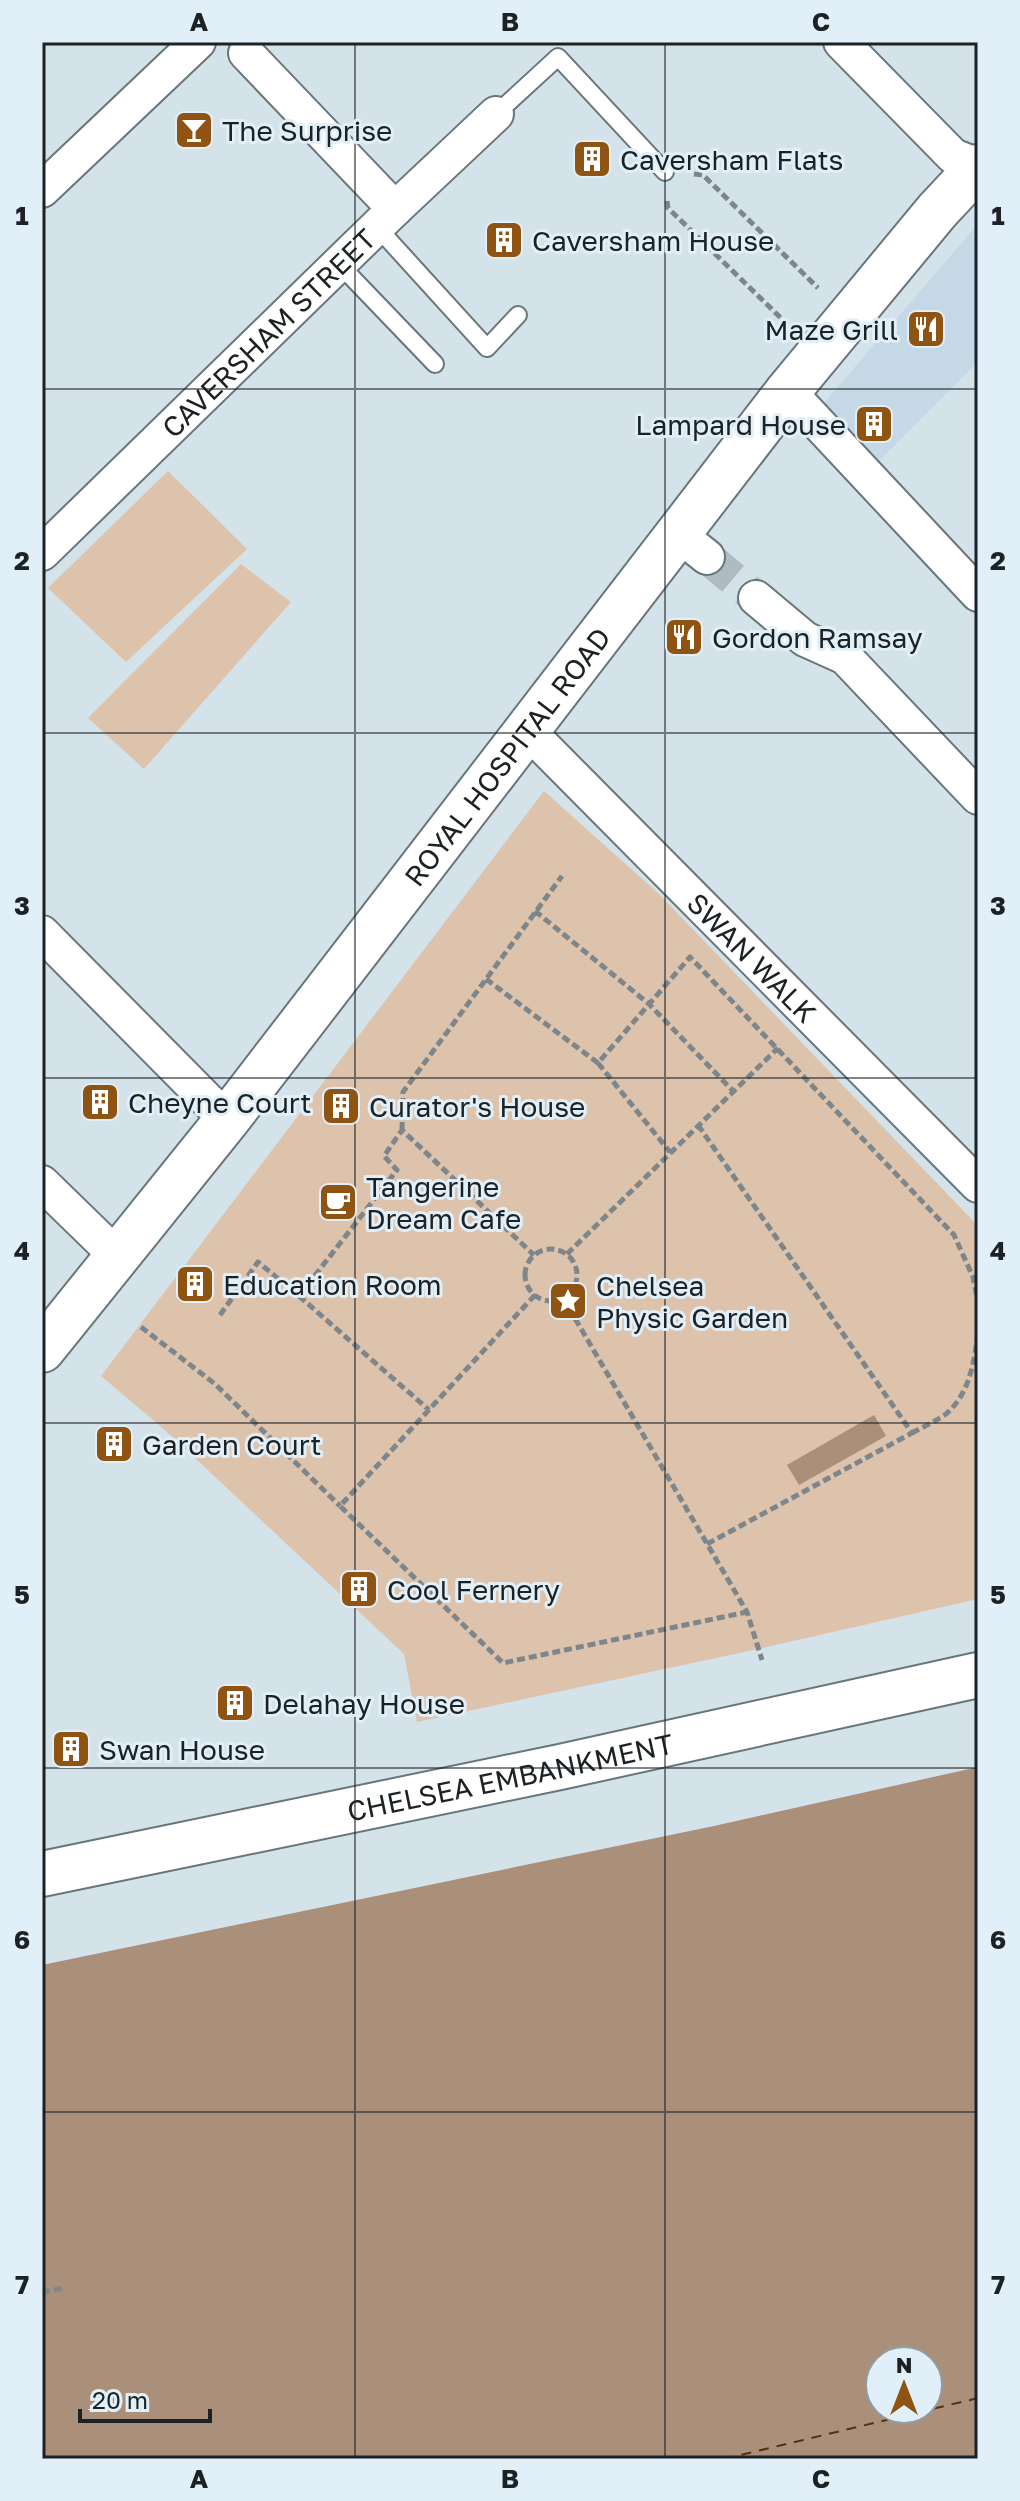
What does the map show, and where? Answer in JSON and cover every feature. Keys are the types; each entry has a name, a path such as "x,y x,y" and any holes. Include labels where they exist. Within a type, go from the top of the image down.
{"main road":[{"name":"ROYAL HOSPITAL ROAD","path":"42,1350 227,1120 527,730 692,546 788,391 978,166"},
{"name":"CHELSEA EMBANKMENT","path":"42,1874 560,1767 978,1675"}],"street":[{"path":"42,190 198,42"},
{"path":"841,42 953,156 978,166"},
{"path":"246,46 386,218"},
{"name":"CAVERSHAM STREET","path":"42,553 496,114"},
{"path":"788,391 978,594"},
{"path":"756,598 805,639 845,657 978,797"},
{"name":"SWAN WALK","path":"527,730 978,1185"},
{"path":"42,933 227,1120"},
{"path":"42,1183 117,1256"}],"lane":[{"path":"496,114 558,57 665,172"},
{"path":"386,218 487,348 518,315"},
{"path":"339,264 435,364"}],"path":[{"path":"797,333 668,208 665,172 703,175 819,288"},
{"path":"299,1296 397,1170 384,1156 402,1130 403,1092 562,876"},
{"path":"535,911 649,1004 733,1091"},
{"path":"598,1063 690,957 954,1235 973,1277 978,1302"},
{"path":"486,979 598,1063 671,1152"},
{"path":"567,1254 785,1041"},
{"path":"698,1125 912,1433"},
{"path":"402,1130 534,1255"},
{"path":"554,1249 567,1254 575,1263 577,1275 574,1287 563,1298 549,1301 535,1295 526,1285 526,1268 534,1255 554,1249"},
{"path":"220,1315 258,1262 429,1410"},
{"path":"340,1506 535,1295"},
{"path":"563,1298 747,1612 762,1660"},
{"path":"141,1327 215,1384 503,1663 747,1612"},
{"path":"707,1544 946,1413 964,1391 972,1372 978,1333"},
{"path":"42,2292 64,2288"}],"shaded area":[{"path":"978,224 978,362 873,467 817,411"},
{"path":"168,471 247,549 126,662 48,588"},
{"path":"241,564 291,602 144,769 88,718"},
{"name":"Chelsea Physic Garden","path":"544,791 658,893 978,1226 978,1599 417,1722 404,1654 166,1431 101,1376"},
{"path":"874,1415 886,1436 799,1485 787,1465"},
{"path":"978,1767 978,2459 42,2459 42,1965 714,1826"}],"ferry route":[{"path":"724,2459 978,2398"}],"tunnel":[{"path":"707,557 756,598"}],"place":[{"name":"The Surprise","path":"194,130"},
{"name":"Caversham Flats","path":"592,159"},
{"name":"Caversham House","path":"504,240"},
{"name":"Maze Grill","path":"926,329"},
{"name":"Lampard House","path":"874,424"},
{"name":"Gordon Ramsay","path":"684,637"},
{"name":"Cheyne Court","path":"100,1102"},
{"name":"Curator's House","path":"341,1106"},
{"name":"Tangerine Dream Cafe","path":"338,1202"},
{"name":"Education Room","path":"195,1284"},
{"name":"Chelsea Physic Garden","path":"568,1301"},
{"name":"Garden Court","path":"114,1444"},
{"name":"Cool Fernery","path":"359,1589"},
{"name":"Delahay House","path":"235,1703"},
{"name":"Swan House","path":"71,1749"}]}
